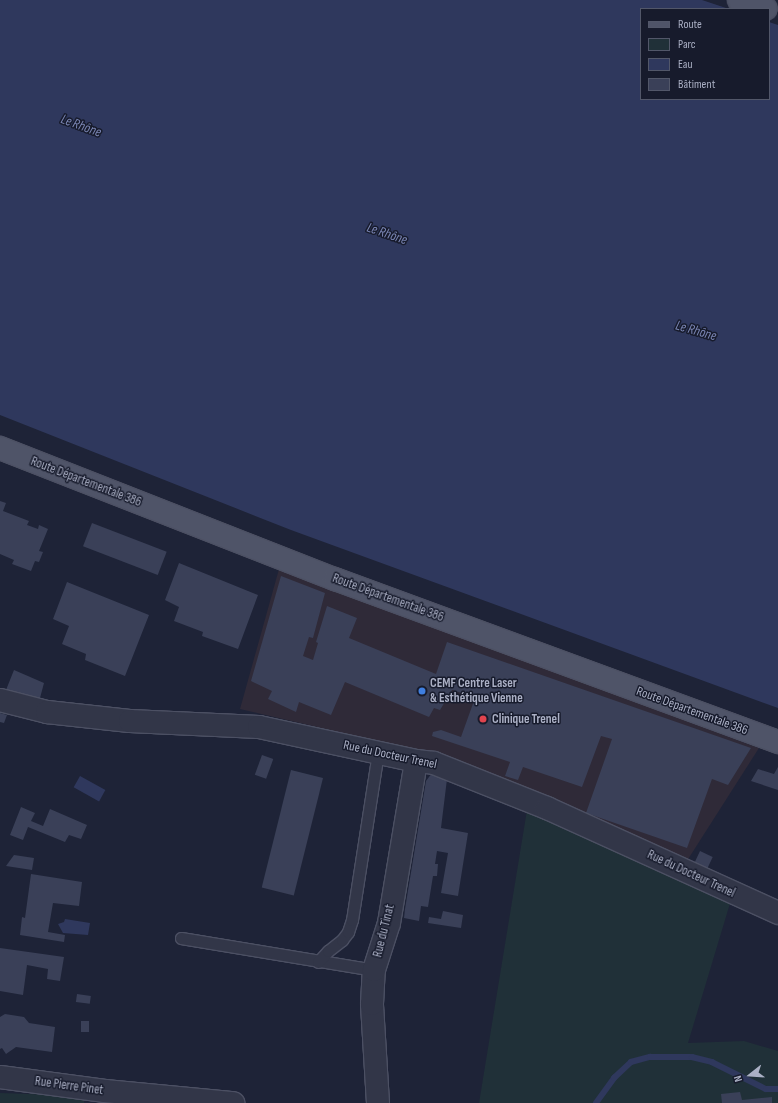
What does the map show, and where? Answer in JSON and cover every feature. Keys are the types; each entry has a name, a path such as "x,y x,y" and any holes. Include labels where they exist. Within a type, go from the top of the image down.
{"main road":[{"path":"739,0 765,8"},
{"name":"Route Départementale 386","path":"0,448 335,579 778,742"}],"street":[{"name":"Rue du Docteur Trenel","path":"0,700 47,712 130,721 260,727 416,761 434,763 547,808 778,913"},
{"name":"Rue du Tinat","path":"378,1103 372,1004 374,970 389,923 416,761"},
{"name":"Rue Pierre Pinet","path":"0,1077 105,1091 233,1103"}],"lane":[{"path":"318,962 342,940 348,932 352,920 378,753"},
{"path":"181,938 318,962 374,970"}],"shaded area":[{"name":"Clinique Trenel","path":"279,569 759,748 685,864 433,754 240,709"}],"green space":[{"path":"527,810 731,900 688,1043 744,1041 778,1051 778,1103 479,1103"},
{"path":"0,1093 85,1096 84,1103 0,1103"}],"water":[{"name":"Le Rhône","path":"0,0 702,0 726,8 640,8 640,100 770,100 770,22 778,25 778,708 291,530 0,415"},
{"path":"80,776 105,790 99,801 74,787"},
{"path":"65,919 90,923 88,935 63,933 58,924 64,922"}],"building":[{"path":"0,501 6,503 3,511 29,521 27,525 38,529 39,525 48,529 39,551 43,552 39,562 35,561 31,571 12,564 14,560 0,554"},
{"path":"92,523 167,552 158,575 83,546"},
{"path":"179,563 258,595 238,649 202,636 203,632 174,621 179,607 165,600"},
{"name":"Clinique Trenel","path":"281,576 325,593 313,638 309,637 303,656 313,660 318,643 316,642 327,606 357,618 349,638 436,674 447,642 751,748 728,785 712,779 687,848 586,813 612,739 601,736 582,787 523,767 518,780 505,776 510,762 432,736 433,732 441,730 461,737 475,698 453,690 440,710 434,708 429,717 345,682 331,715 299,702 296,712 268,699 272,691 251,681"},
{"path":"67,582 149,615 125,676 85,660 86,654 62,644 69,626 53,619"},
{"path":"14,670 44,683 40,698 6,690"},
{"path":"0,713 7,715 4,723 0,722"},
{"path":"262,755 273,759 266,779 255,775"},
{"path":"778,767 778,790 751,781 758,769 774,774"},
{"path":"291,770 323,778 294,895 262,887"},
{"path":"432,773 447,779 441,828 468,833 458,896 441,893 448,853 437,851 435,864 438,864 437,876 433,876 428,907 421,906 419,921 404,918 426,781"},
{"path":"21,807 35,813 31,821 43,826 50,809 87,825 81,839 69,835 65,842 28,827 23,840 10,835"},
{"path":"700,851 713,857 706,871 693,866"},
{"path":"14,855 34,858 32,870 6,866"},
{"path":"31,874 82,882 79,906 53,903 48,932 65,935 64,942 20,935 22,917 25,918"},
{"path":"443,911 463,915 461,928 428,923 429,917 441,919"},
{"path":"0,948 64,957 60,981 47,979 48,969 27,965 23,995 0,991"},
{"path":"77,994 91,996 90,1004 76,1002"},
{"path":"5,1014 24,1017 29,1023 55,1027 52,1052 16,1047 6,1054 2,1048 0,1049 0,1017"},
{"path":"81,1021 89,1021 89,1032 81,1032"},
{"path":"740,1092 742,1100 772,1097 772,1103 722,1103 721,1094"}],"waterway":[{"path":"596,1103 614,1078 631,1062 650,1057 692,1057 712,1062 766,1089 778,1089"}],"place":[{"name":"CEMF Centre Laser & Esthétique Vienne","path":"422,691"},
{"name":"Clinique Trenel","path":"483,719"}]}
